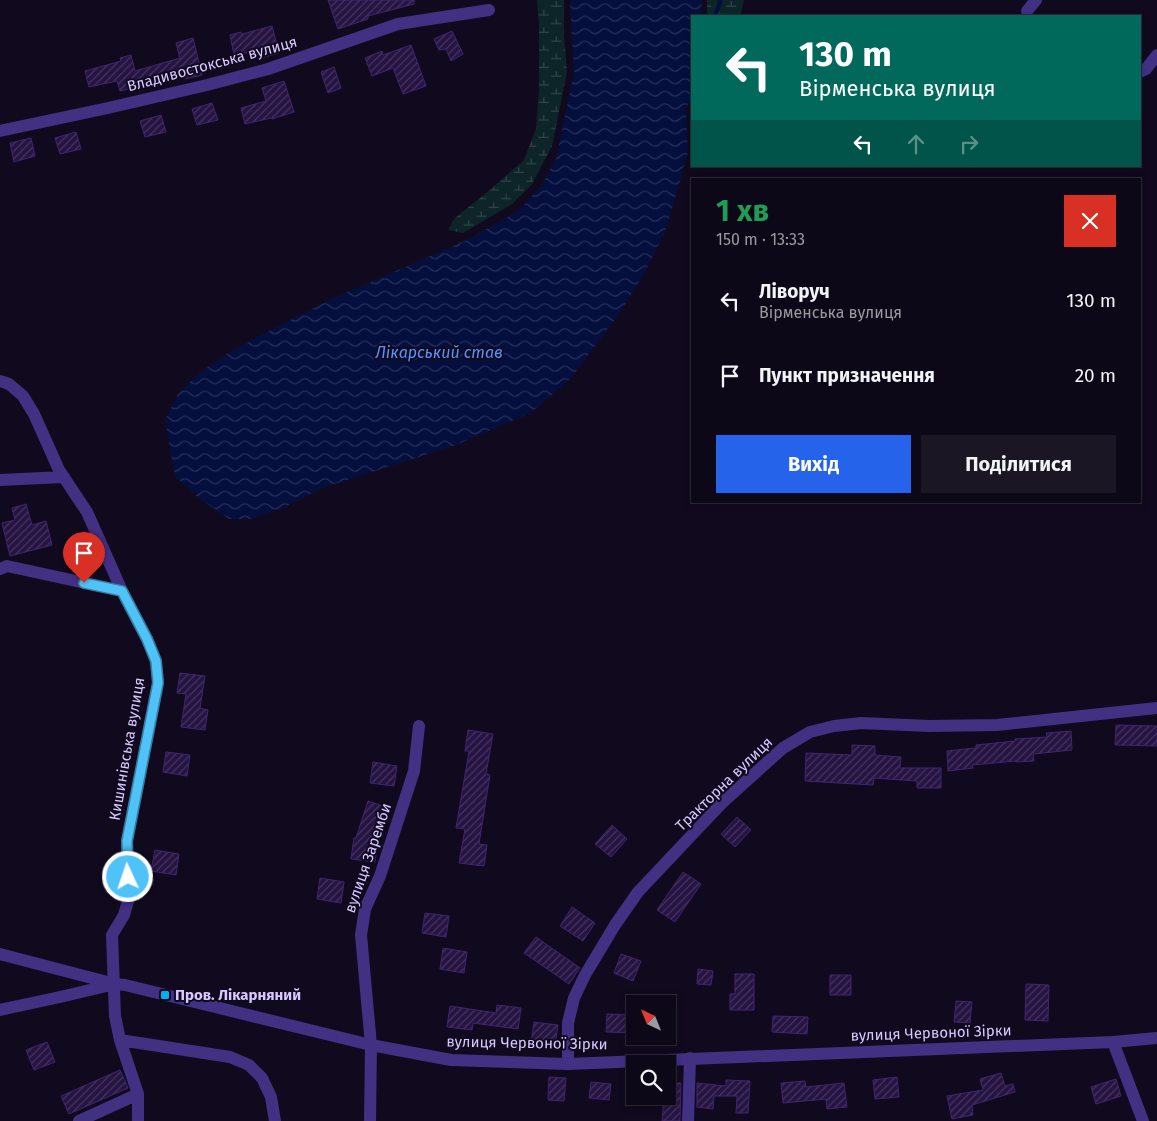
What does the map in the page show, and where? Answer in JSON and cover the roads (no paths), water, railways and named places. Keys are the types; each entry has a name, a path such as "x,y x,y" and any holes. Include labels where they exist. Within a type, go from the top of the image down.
{"street":[{"path":"1027,11 1036,0"},
{"name":"Владивостокська вулиця","path":"0,132 207,85 268,69 398,24 489,10"},
{"path":"1141,71 1157,55"},
{"name":"Кишинівська вулиця","path":"0,381 9,384 23,396 34,414 64,477 87,512 156,661 158,683 127,841 128,901 124,915 112,935 115,1016 120,1040 138,1094 138,1121"},
{"path":"0,480 64,477"},
{"path":"0,569 7,566 122,591"},
{"name":"Тракторна вулиця","path":"568,1064 568,1023 574,998 614,925 638,892 717,809 783,748 810,732 834,726 861,723 929,726 997,725 1157,708"},
{"name":"вулиця Заремби","path":"370,1121 371,1044 362,935 364,909 380,876 414,771 419,726"},
{"name":"вулиця Червоної Зірки","path":"0,954 114,984 125,985 371,1044 451,1060 568,1064 1113,1042 1157,1038"},
{"path":"0,1010 114,984"},
{"path":"120,1040 230,1056 249,1065 262,1078 271,1097 275,1121"},
{"path":"1113,1042 1143,1121"},
{"path":"688,1121 690,1058"},
{"path":"79,1121 138,1094"}],"water":[{"name":"Лікарський став","path":"572,0 702,1 700,15 691,15 691,96 686,109 688,153 666,229 646,270 621,311 571,378 532,412 456,445 322,488 283,508 251,519 229,519 200,499 175,476 165,420 178,394 199,373 231,351 327,301 467,240 518,211 541,186 556,159 574,73 570,2"}],"waterway":[{"path":"715,15 720,0"}],"place":[{"name":"Пров. Лікарняний","path":"165,995"}]}
